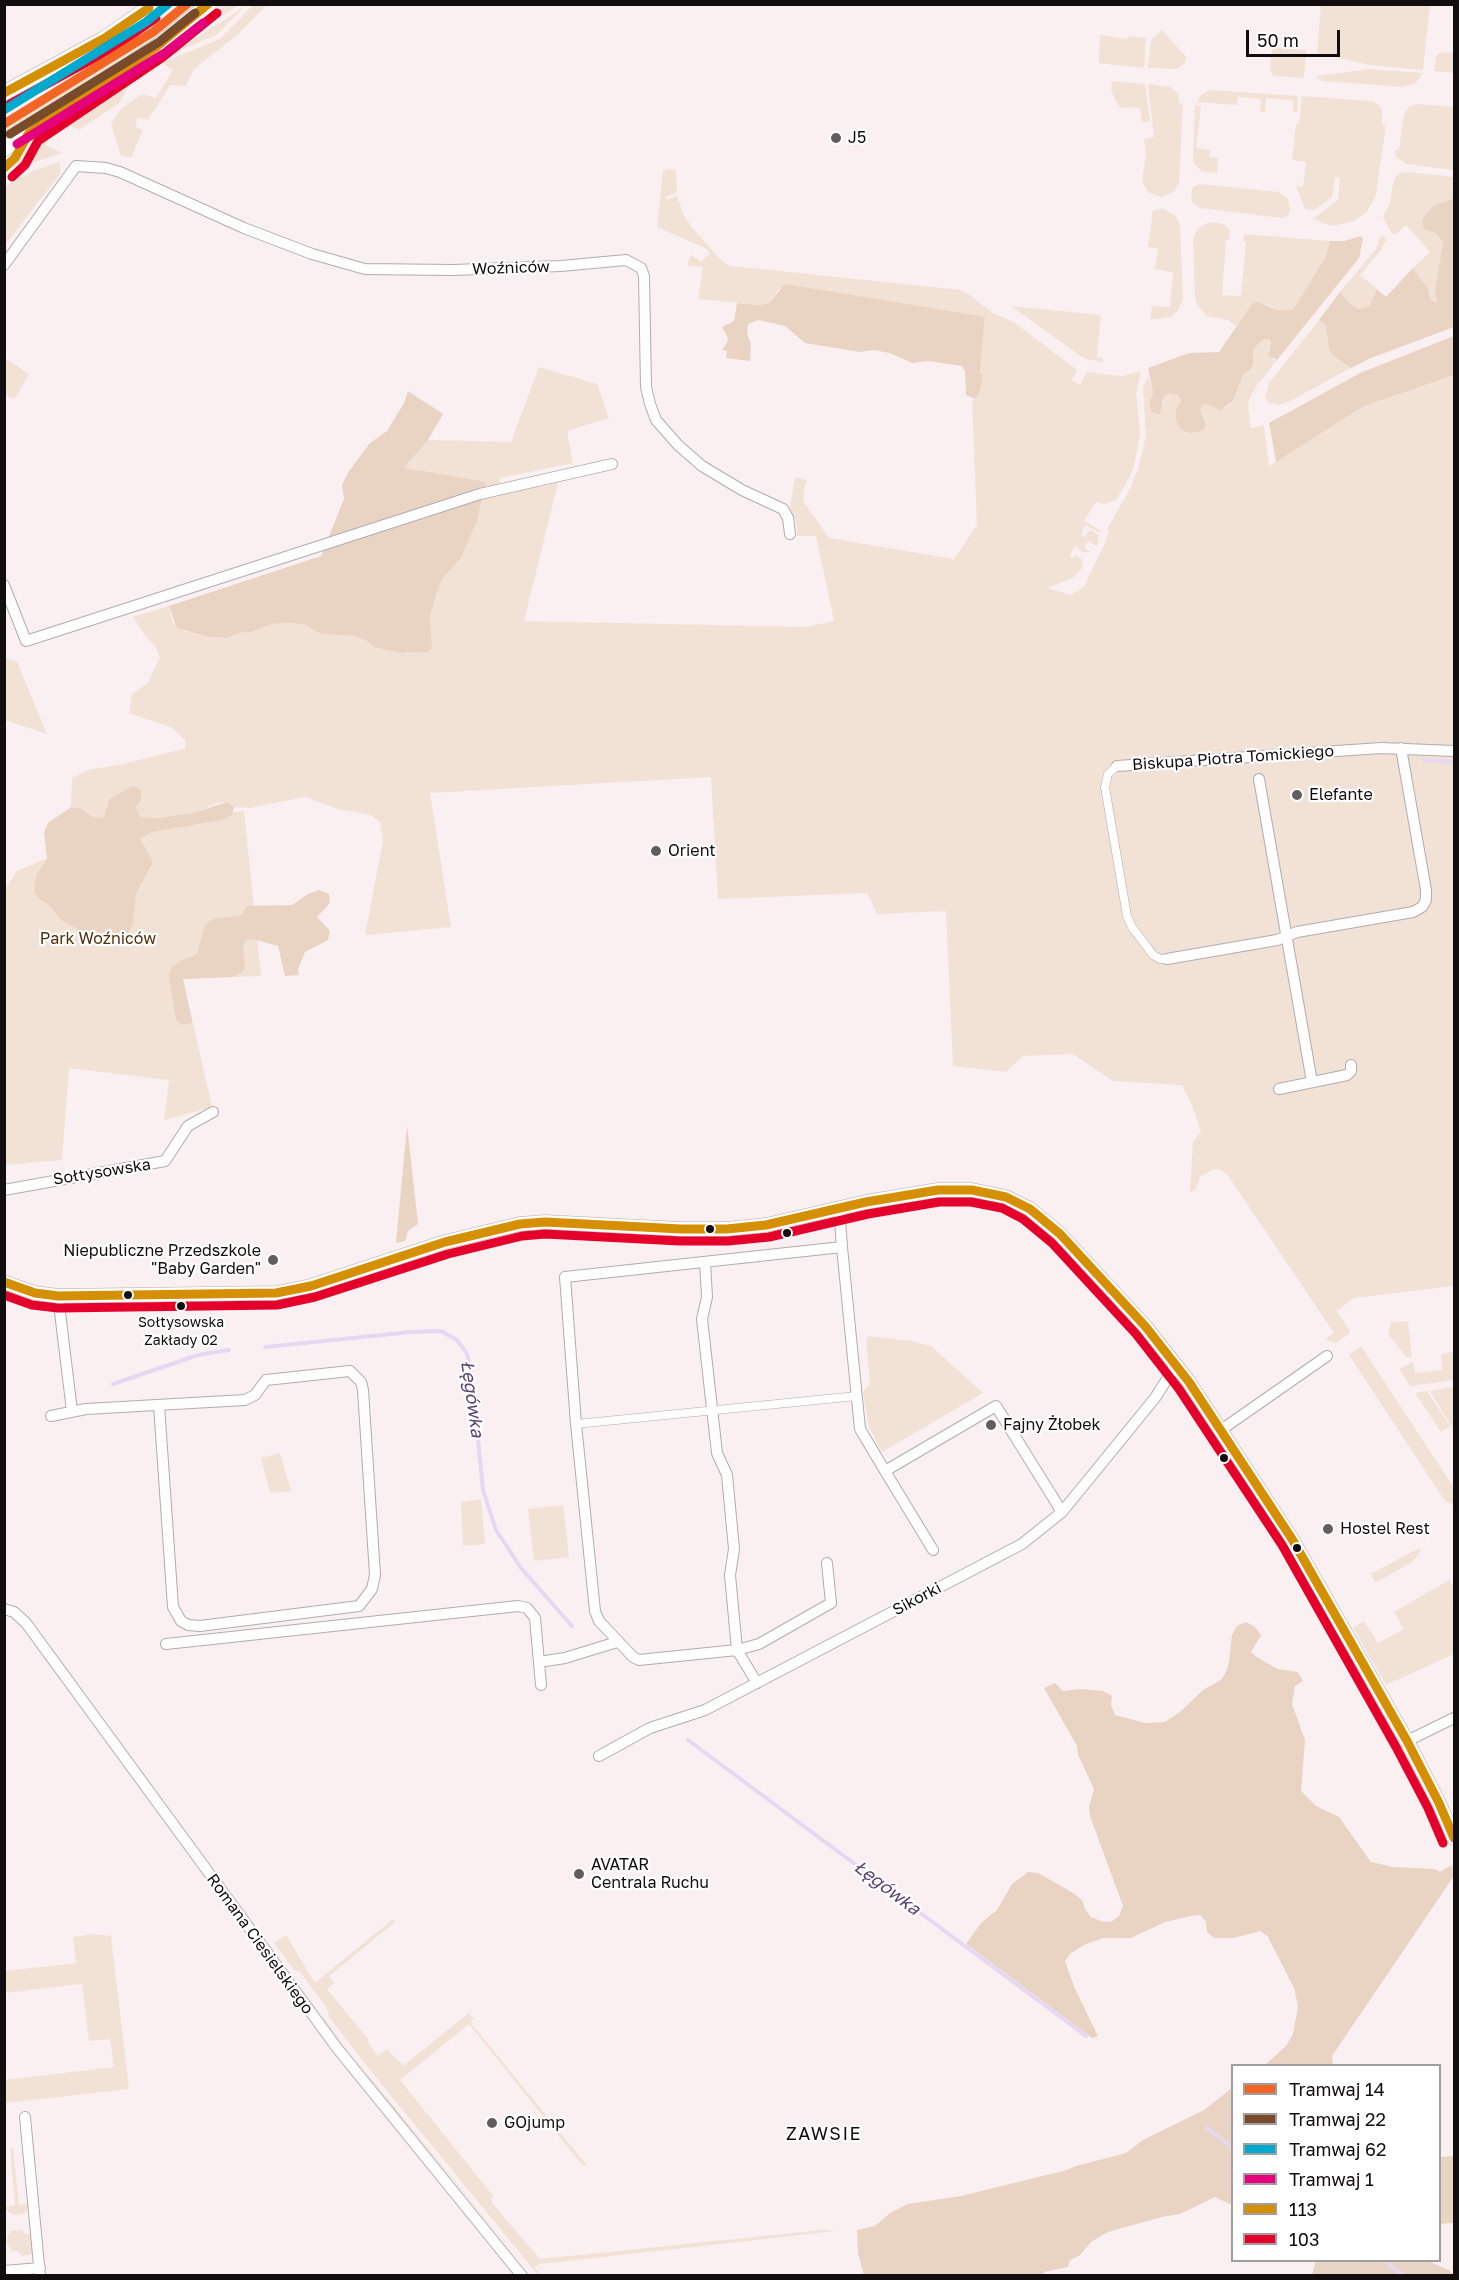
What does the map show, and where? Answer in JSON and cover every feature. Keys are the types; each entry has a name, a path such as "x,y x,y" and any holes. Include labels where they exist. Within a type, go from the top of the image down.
{"main road":[{"path":"4,93 105,38 153,4"},
{"path":"4,149 156,47 209,4"}],"street":[{"name":"Woźniców","path":"4,266 76,166 113,170 251,231 312,254 365,269 421,271 561,266 616,260 632,262 641,268 644,276 646,387 656,420 678,445 702,466 741,490 783,509 788,518 790,534"},
{"path":"4,585 26,641 480,494 612,464"},
{"name":"Biskupa Piotra Tomickiego","path":"1401,748 1426,890 1425,904 1413,912 1297,932 1277,940 1167,959 1160,959 1153,955 1132,927 1127,916 1105,787 1108,774 1117,766 1401,748 1455,751"},
{"name":"Biskupa Piotra Tomickiego","path":"1259,779 1312,1082"},
{"path":"1279,1089 1347,1075 1351,1071 1351,1065"},
{"name":"Sołtysowska","path":"4,1190 165,1161 188,1126 213,1112"},
{"path":"4,1282 35,1293 58,1296 276,1293 311,1287 445,1242 520,1224 554,1222 727,1229 780,1223 839,1208 904,1195 950,1189 983,1191 1014,1200 1038,1214 1060,1234 1146,1326 1221,1430 1283,1524 1407,1741 1455,1838"},
{"path":"839,1208 860,1429 933,1550"},
{"path":"827,1563 831,1603 759,1644 737,1650 639,1660 617,1642 595,1611 576,1424 565,1277 842,1247"},
{"path":"705,1263 706,1297 702,1320 717,1453 727,1475 734,1549 730,1575 737,1650 757,1683"},
{"path":"58,1296 72,1411"},
{"path":"1221,1430 1327,1356"},
{"name":"Sikorki","path":"598,1756 650,1728 705,1710 1022,1544 1062,1512 1155,1398 1176,1365"},
{"path":"51,1416 86,1409 245,1400 255,1395 266,1380 350,1371 361,1382 363,1390 375,1575 372,1589 359,1606 200,1626 188,1625 181,1621 173,1607 159,1405"},
{"path":"576,1424 856,1396"},
{"path":"885,1471 996,1406 1062,1512"},
{"path":"165,1644 518,1606 526,1608 535,1618 541,1685"},
{"name":"Romana Ciesielskiego","path":"4,1609 14,1612 26,1623 337,2048 522,2276"},
{"path":"539,1662 565,1658 617,1642"},
{"path":"1407,1741 1455,1718"},
{"path":"4,2271 40,2272 25,2117"}],"green space":[{"path":"166,5 170,5 138,28 5,112 4,101 112,42"},
{"path":"194,5 198,5 150,42 5,140 4,129 149,40"},
{"path":"221,5 239,5 186,38 134,76 119,103 79,130 59,120 178,41"},
{"path":"246,5 216,35 171,54 229,17"},
{"path":"253,5 267,5 237,35 194,69 186,86 170,85 148,120 138,117 135,127 143,130 131,158 121,156 111,124 121,109 142,94 156,98 173,70 163,64 164,62 220,39"},
{"path":"1321,5 1430,5 1423,70 1370,65 1317,53"},
{"path":"1162,30 1186,57 1185,63 1177,69 1148,68 1151,40"},
{"path":"1100,35 1127,39 1128,36 1146,38 1144,68 1099,63"},
{"path":"1272,47 1306,50 1304,78 1273,76 1270,69"},
{"path":"1442,52 1454,53 1454,73 1434,71 1436,56"},
{"path":"1369,69 1423,73 1415,84 1402,87 1322,81 1316,76"},
{"path":"1112,81 1145,84 1150,121 1142,122 1140,108 1119,107 1111,91"},
{"path":"1148,84 1170,87 1178,94 1179,103 1183,104 1179,183 1174,192 1161,197 1149,193 1142,182 1146,153 1144,139 1154,137"},
{"path":"1211,90 1298,96 1297,113 1293,112 1293,100 1266,98 1265,112 1260,112 1261,99 1238,97 1237,105 1197,102 1202,94"},
{"path":"1302,96 1372,101 1382,110 1382,125 1386,125 1376,195 1367,212 1352,222 1332,226 1313,219 1338,200 1340,178 1335,177 1332,197 1314,210 1305,209 1296,186 1303,187 1306,162 1292,160"},
{"path":"1418,104 1454,107 1454,170 1406,164 1396,157 1395,150 1399,150 1404,114 1410,106"},
{"path":"1195,105 1201,106 1196,148 1210,150 1209,157 1217,158 1217,173 1201,171 1193,162"},
{"path":"56,122 45,145 63,153 19,169 16,164 22,160 34,138"},
{"path":"60,162 60,174 5,245 5,187 32,171"},
{"path":"676,170 677,192 666,197 667,200 677,196 684,216 694,230 722,261 731,266 961,290 993,313 1015,323 1077,370 1072,380 1080,385 1087,372 1122,376 1141,371 1136,393 1140,433 1130,476 1116,500 1105,504 1096,502 1084,521 1102,531 1099,532 1086,526 1083,528 1081,535 1084,537 1090,530 1099,535 1097,546 1088,541 1084,548 1091,552 1082,552 1075,545 1070,556 1073,558 1075,555 1083,561 1082,568 1074,577 1048,588 1071,595 1084,587 1105,543 1109,531 1107,529 1129,491 1138,469 1146,436 1143,387 1148,376 1153,393 1149,404 1164,404 1164,396 1169,392 1178,395 1181,401 1176,409 1206,425 1200,409 1202,405 1226,408 1233,401 1243,375 1249,371 1253,349 1264,338 1269,339 1271,342 1268,351 1273,360 1277,360 1257,385 1249,399 1248,408 1251,428 1264,425 1269,466 1364,406 1454,374 1454,1286 1354,1298 1337,1311 1350,1331 1349,1334 1335,1343 1325,1339 1334,1333 1227,1174 1219,1169 1212,1170 1201,1176 1195,1190 1190,1192 1193,1142 1201,1132 1182,1085 1113,1081 1073,1054 1023,1056 1006,1072 953,1066 946,911 877,914 867,893 718,899 711,777 430,793 451,927 365,935 383,841 380,822 371,815 338,809 305,797 249,808 234,807 227,802 218,803 193,813 158,818 140,817 136,808 141,800 109,799 104,817 95,818 80,808 71,807 72,778 87,770 123,764 186,748 185,740 171,727 129,713 132,694 148,683 160,657 155,646 133,617 169,606 173,623 183,631 208,637 227,638 272,624 291,623 303,625 321,634 353,636 365,640 376,648 402,653 408,654 432,647 430,617 437,591 443,578 461,558 477,521 486,483 404,468 428,440 511,442 539,367 597,384 609,418 567,431 573,463 500,478 501,495 558,483 524,621 806,627 834,621 816,536 797,536 797,525 790,508 795,477 807,480 803,501 829,538 954,559 977,525 972,400 975,399 980,373 985,317 778,290 770,302 761,305 698,299 703,267 687,265 691,255 701,262 710,253 705,248 657,227 663,171"},
{"path":"1400,173 1454,177 1454,198 1433,206 1434,232 1443,242 1435,290 1437,303 1431,300 1427,287 1413,268 1430,252 1406,225 1395,235 1383,217 1390,202 1394,179"},
{"path":"1200,184 1279,192 1288,199 1290,211 1282,218 1200,208 1193,203 1191,194 1193,187"},
{"path":"1454,198 1454,327 1371,358 1351,368 1332,355 1325,323 1319,320 1340,292 1359,309 1369,306 1377,289 1386,297 1413,268 1427,287 1431,300 1437,303 1435,290 1443,242 1434,232 1424,229 1422,220 1433,206"},
{"path":"1164,209 1176,216 1180,225 1183,299 1178,310 1171,317 1150,320 1152,306 1170,307 1173,272 1155,269 1158,248 1148,247 1153,210"},
{"path":"1210,222 1224,224 1230,231 1229,240 1226,240 1222,295 1241,296 1246,242 1243,241 1244,234 1330,241 1326,256 1293,311 1252,304 1237,326 1228,320 1207,316 1195,299 1193,238 1198,228"},
{"path":"1361,236 1363,239 1359,258 1277,360 1268,356 1271,342 1269,339 1264,339 1253,349 1253,365 1243,375 1233,401 1221,410 1207,404 1202,405 1200,410 1206,425 1204,429 1189,433 1181,430 1176,420 1176,409 1181,401 1178,395 1169,393 1164,396 1160,414 1152,412 1149,404 1153,393 1148,368 1189,353 1219,352 1252,304 1258,302 1277,310 1293,310 1326,256 1330,241 1344,241"},
{"path":"1384,236 1386,240 1381,250 1360,275 1377,289 1369,306 1359,309 1340,292 1375,250 1380,237"},
{"path":"785,284 985,317 980,373 983,375 980,391 975,399 966,395 965,371 962,366 928,361 912,363 890,353 873,350 860,352 805,343 785,326 758,320 748,324 747,334 751,344 750,361 726,358 727,351 722,350 728,338 722,327 734,321 737,303 761,305 770,302"},
{"path":"1011,306 1101,315 1097,357 1103,358 1103,362 1085,359"},
{"path":"1319,320 1325,322 1332,355 1351,368 1288,402 1278,405 1269,403 1265,397 1269,383"},
{"path":"1454,336 1454,375 1364,406 1276,462 1269,423 1362,372"},
{"path":"5,358 29,374 14,400 5,394"},
{"path":"408,391 443,414 428,440 404,468 486,482 477,521 461,558 443,578 437,591 430,617 432,647 428,652 402,653 376,648 365,640 353,636 321,634 304,625 291,623 272,624 227,638 208,637 177,628 169,606 321,556 344,499 342,485 349,471 370,443 387,431 404,403"},
{"path":"5,658 17,662 47,734 5,720"},
{"path":"134,786 141,791 141,800 136,808 140,817 158,818 193,813 227,802 234,807 232,815 222,820 152,832 140,839 153,862 136,893 133,924 121,947 92,942 86,934 61,920 34,892 37,874 47,859 44,832 48,823 71,807 80,808 95,818 104,817 109,799"},
{"name":"Park Woźniców","path":"244,811 261,976 183,979 212,1107 164,1120 169,1080 69,1068 62,1160 5,1165 4,891 17,871 121,827"},
{"path":"319,890 329,894 330,903 317,917 330,931 328,940 305,952 298,969 299,975 285,976 278,946 253,939 245,940 243,949 245,968 239,974 232,977 183,979 192,1023 183,1025 176,1020 169,977 171,968 197,954 205,924 214,919 242,915 246,906 292,905 308,894"},
{"path":"407,1125 418,1224 408,1231 405,1241 396,1243"},
{"path":"1408,1321 1412,1357 1407,1358 1388,1334 1391,1322"},
{"path":"869,1336 931,1346 983,1393 882,1452 869,1427 863,1393 870,1383 866,1340"},
{"path":"1361,1346 1454,1488 1454,1505 1445,1501 1349,1355"},
{"path":"1454,1352 1454,1380 1410,1386 1399,1369 1413,1362 1415,1373 1442,1370 1441,1354"},
{"path":"1453,1387 1454,1425 1451,1426 1430,1391"},
{"path":"1427,1391 1450,1426 1441,1432 1415,1393"},
{"path":"280,1453 291,1491 270,1493 261,1458"},
{"path":"481,1499 485,1544 463,1546 461,1502"},
{"path":"563,1505 569,1557 534,1561 528,1509"},
{"path":"1419,1548 1421,1551 1412,1562 1375,1583 1371,1574"},
{"path":"1449,1580 1454,1585 1454,1598 1452,1599 1454,1654 1386,1685 1353,1628 1364,1621 1378,1643 1404,1629 1394,1612"},
{"path":"1246,1622 1255,1627 1261,1635 1251,1652 1258,1658 1278,1669 1298,1672 1303,1681 1295,1686 1292,1704 1305,1740 1301,1791 1316,1806 1339,1817 1371,1862 1393,1867 1434,1869 1440,1872 1452,1865 1454,1876 1332,2056 1333,2064 1266,2064 1286,2046 1293,2034 1298,2006 1294,1988 1268,1937 1261,1931 1233,1938 1214,1938 1207,1932 1206,1922 1200,1915 1191,1916 1165,1922 1131,1938 1104,1938 1086,1944 1071,1953 1065,1961 1075,1989 1098,2036 1092,2038 966,1944 981,1923 997,1910 1012,1884 1028,1872 1038,1873 1073,1893 1082,1900 1091,1917 1101,1921 1111,1922 1119,1916 1123,1906 1090,1816 1089,1807 1094,1789 1078,1755 1077,1746 1044,1688 1055,1683 1063,1691 1082,1689 1103,1691 1112,1696 1111,1705 1115,1715 1145,1723 1165,1722 1181,1711 1203,1690 1221,1680 1229,1663 1232,1635 1237,1626"},
{"path":"393,1919 395,1922 329,1976 334,1984 327,1989 368,2039 367,2041 378,2056 387,2049 403,2066 469,2013 474,2019 470,2022 586,2164 583,2166 469,2024 400,2080 494,2197 491,2199 492,2203 540,2259 823,2230 836,2231 540,2264 534,2267 541,2275 538,2275 366,2065 329,2017 328,2010 300,1972 294,1970 274,1943 286,1935 315,1983"},
{"path":"93,1934 111,1936 129,2089 5,2103 5,2080 114,2067 110,2039 89,2041 82,1984 5,1993 5,1971 76,1963 73,1937"},
{"path":"323,2017 532,2275 387,2100 324,2020"},
{"path":"1231,2089 1231,2205 1215,2197 1180,2214 1108,2232 1091,2242 1079,2256 1070,2260 1068,2267 1044,2272 1043,2275 864,2275 858,2254 857,2230 875,2226 890,2213 908,2204 961,2196 1126,2153 1143,2140 1204,2110"},
{"path":"10,2148 13,2148 19,2205 29,2204 27,2211 23,2214 13,2215 6,2210 6,2207 15,2205"},
{"path":"1454,2156 1454,2223 1441,2224 1441,2157"},
{"path":"22,2230 25,2234 31,2234 33,2254 22,2256 18,2251 12,2251 6,2242 10,2231"},
{"path":"1315,2262 1430,2262 1449,2270 1454,2275 1312,2275"}],"waterway":[{"path":"1423,760 1454,762"},
{"name":"Łęgówka","path":"265,1347 411,1332 441,1331 457,1340 467,1354 471,1369 483,1490 496,1530 521,1568 572,1626"},
{"name":"Łęgówka","path":"113,1384 198,1355 229,1350"},
{"name":"Łęgówka","path":"688,1740 1086,2036"},
{"path":"1207,2128 1231,2146"},
{"name":"Łęgówka","path":"1386,2262 1404,2276"}],"tram line":[{"name":"62","path":"4,110 146,22 168,4"},
{"name":"14","path":"4,124 153,32 187,4"},
{"name":"22","path":"10,134 159,42 195,13"},
{"name":"1","path":"17,144 166,52 203,23"}],"transit line":[{"name":"113","path":"4,168 15,158 29,133 156,47 208,4"},
{"name":"113","path":"4,93 105,38 149,8"},
{"name":"103","path":"12,177 25,165 38,141 163,57 217,13"},
{"name":"103","path":"10,104 111,49 156,18"},
{"name":"113","path":"4,1282 35,1293 58,1296 276,1293 311,1286 445,1242 520,1224 545,1222 727,1229 766,1225 866,1202 938,1190 972,1190 1006,1197 1030,1209 1060,1234 1145,1326 1189,1382 1292,1539 1407,1741 1454,1838"},
{"name":"103","path":"4,1295 32,1305 58,1308 277,1305 315,1297 448,1254 522,1236 545,1234 680,1241 728,1241 769,1237 868,1214 939,1202 971,1202 1002,1208 1023,1219 1052,1243 1136,1334 1179,1389 1282,1545 1396,1747 1428,1808 1443,1843"}],"place":[{"name":"J5","path":"836,138"},
{"name":"Elefante","path":"1297,795"},
{"name":"Orient","path":"656,851"},
{"name":"Niepubliczne Przedszkole \"Baby Garden\"","path":"273,1260"},
{"name":"Sołtysowska Zakłady 02","path":"181,1306"},
{"name":"Fajny Żłobek","path":"991,1425"},
{"name":"Hostel Rest","path":"1328,1529"},
{"name":"AVATAR Centrala Ruchu","path":"579,1874"},
{"name":"GOjump","path":"492,2123"}],"district":[{"name":"ZAWSIE","path":"824,2134"}]}
